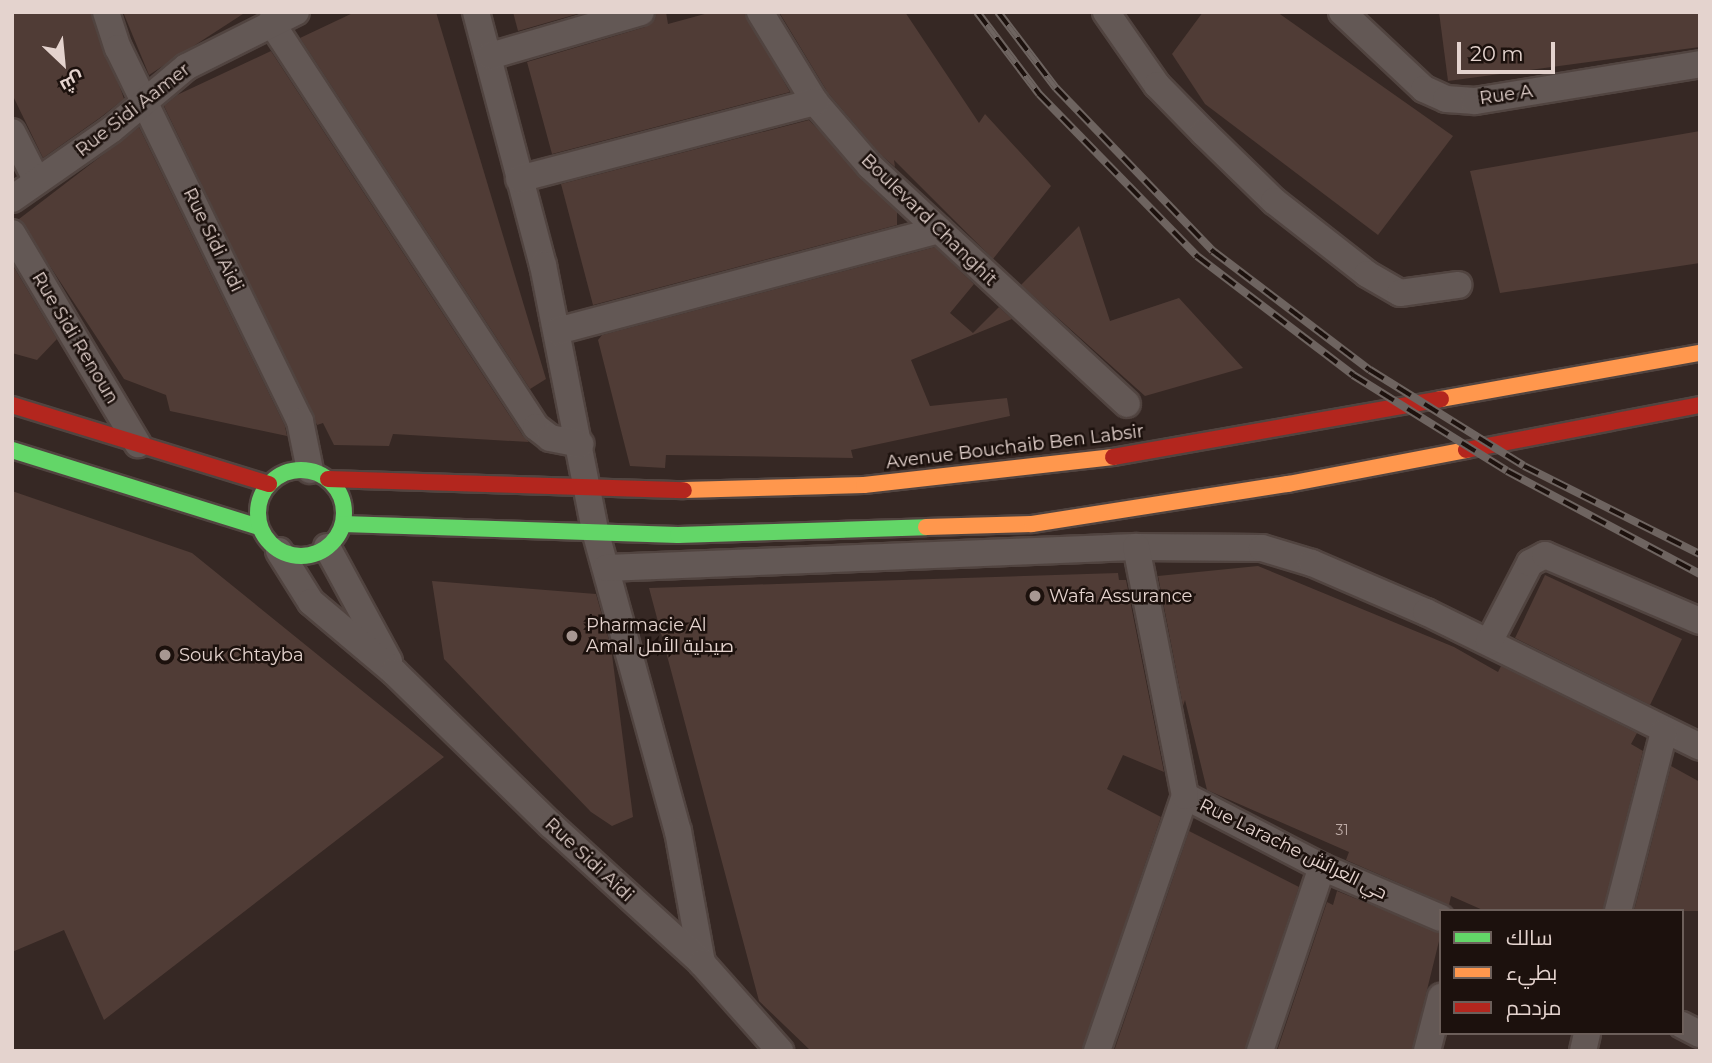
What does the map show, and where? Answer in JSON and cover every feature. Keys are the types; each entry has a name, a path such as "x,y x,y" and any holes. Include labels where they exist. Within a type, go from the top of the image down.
{"main road":[{"name":"Avenue Bouchaib Ben Labsir","path":"319,475 588,484 682,490 864,485 1105,458 1700,353"},
{"path":"12,405 269,484"},
{"path":"343,524 596,534 1032,524 1288,484 1700,405"},
{"path":"12,450 259,527 279,551 304,556 327,547 343,524 342,499 319,475 284,473 269,484 258,504 259,527"}],"street":[{"name":"Rue Sidi Aidi","path":"106,12 144,101 300,421 319,475"},
{"name":"Rue Sidi Aamer","path":"12,199 186,67 271,22 296,12"},
{"path":"476,12 490,56 557,331 596,534 678,831 702,963"},
{"path":"490,56 641,12"},
{"name":"Boulevard Changhit","path":"761,12 815,102 870,166 1127,404"},
{"path":"1105,12 1157,85 1204,133 1274,201 1367,274 1400,293 1458,285"},
{"name":"Rue A","path":"1342,12 1424,89 1446,99 1475,101 1700,64"},
{"path":"271,22 536,427 550,438 580,444"},
{"path":"519,179 815,102"},
{"path":"12,132 37,181"},
{"path":"557,331 939,230"},
{"name":"Rue Sidi Renoun","path":"12,233 138,444"},
{"name":"Rue Sidi Aidi","path":"327,547 394,672"},
{"path":"606,568 1136,547 1262,548 1352,580 1489,642 1664,732 1700,747"},
{"name":"Rue Larache حي العرائش","path":"1136,547 1185,796 1322,867 1439,918"},
{"name":"Rue Sidi Aidi","path":"279,551 311,602 394,672 551,825 702,963 780,1051"},
{"path":"1489,642 1530,563 1545,555 1700,621"},
{"path":"1619,909 1664,732"},
{"path":"1097,1051 1185,796"},
{"path":"1260,1051 1322,867"},
{"path":"1427,1051 1439,1005"},
{"path":"1684,1027 1700,1034"}],"building":[{"path":"12,12 91,12 124,99 43,158 12,94"},
{"path":"123,12 246,12 149,75"},
{"path":"355,12 436,12 546,379 530,389 300,38"},
{"path":"513,12 584,12 518,31"},
{"path":"656,12 666,12 668,24 712,12 744,12 790,92 552,154 527,62 645,27"},
{"path":"779,12 905,12 979,123 985,114 1051,186 993,259 894,160 895,167 881,155 828,93"},
{"path":"1203,12 1277,12 1453,136 1378,235 1205,104 1172,54"},
{"path":"1439,12 1700,12 1700,47 1448,81"},
{"path":"271,51 529,442 393,434 389,446 334,445 323,423 317,425 164,106 177,95"},
{"path":"809,120 897,212 897,225 593,305 561,184"},
{"path":"139,127 285,426 287,436 170,411 166,395 124,379 19,219"},
{"path":"1700,131 1700,263 1500,293 1470,171"},
{"path":"1079,226 1110,321 1179,298 1243,368 1145,396 1021,285"},
{"path":"935,247 974,284 950,313 973,333 999,307 1012,319 911,360 930,406 1007,398 1010,416 851,450 853,458 666,455 665,468 630,466 598,340 602,335"},
{"path":"12,264 57,339 37,360 12,353"},
{"name":"Souk Chtayba","path":"12,491 192,553 444,757 104,1020 64,930 12,952"},
{"path":"1258,566 1454,647 1498,672 1501,666 1637,733 1631,744 1643,751 1604,909 1480,909 1451,896 1449,905 1346,860 1349,852 1207,790 1185,700 1183,706 1158,576"},
{"path":"1118,573 1119,580 1126,580 1164,772 1123,755 1107,789 1161,817 1082,1051 811,1051 759,1001 649,588"},
{"path":"1545,575 1682,639 1650,705 1515,638"},
{"path":"432,581 596,594 611,647 633,817 612,826 591,812 444,659"},
{"path":"1671,766 1700,782 1700,911 1635,909"},
{"path":"1189,831 1299,887 1245,1051 1114,1051"},
{"path":"1337,891 1439,932 1412,1051 1277,1051 1327,902 1333,905"}],"railway":[{"path":"977,12 1039,94 1197,256 1353,375 1507,471 1700,574"},
{"path":"998,12 1056,88 1213,251 1370,370 1524,466 1700,554"}],"traffic: fast":[{"path":"12,450 259,527"},
{"path":"293,470 309,470 332,482 341,496 344,513 341,530 332,544 309,556 293,556 277,549 265,537 258,521 258,505 265,489 277,477 293,470"},
{"path":"343,524 678,535 926,527"}],"traffic: slow":[{"path":"1441,399 1700,353"},
{"path":"926,527 1032,524 1288,484 1466,450"},
{"path":"684,490 864,485 1113,457"}],"traffic: jam":[{"path":"1113,457 1441,399"},
{"path":"12,405 269,484"},
{"path":"1466,450 1700,405"},
{"path":"328,479 684,490"}],"place":[{"name":"Wafa Assurance","path":"1035,596"},
{"name":"Pharmacie Al Amal صيدلية الأمل","path":"572,636"},
{"name":"Souk Chtayba","path":"165,655"}]}
